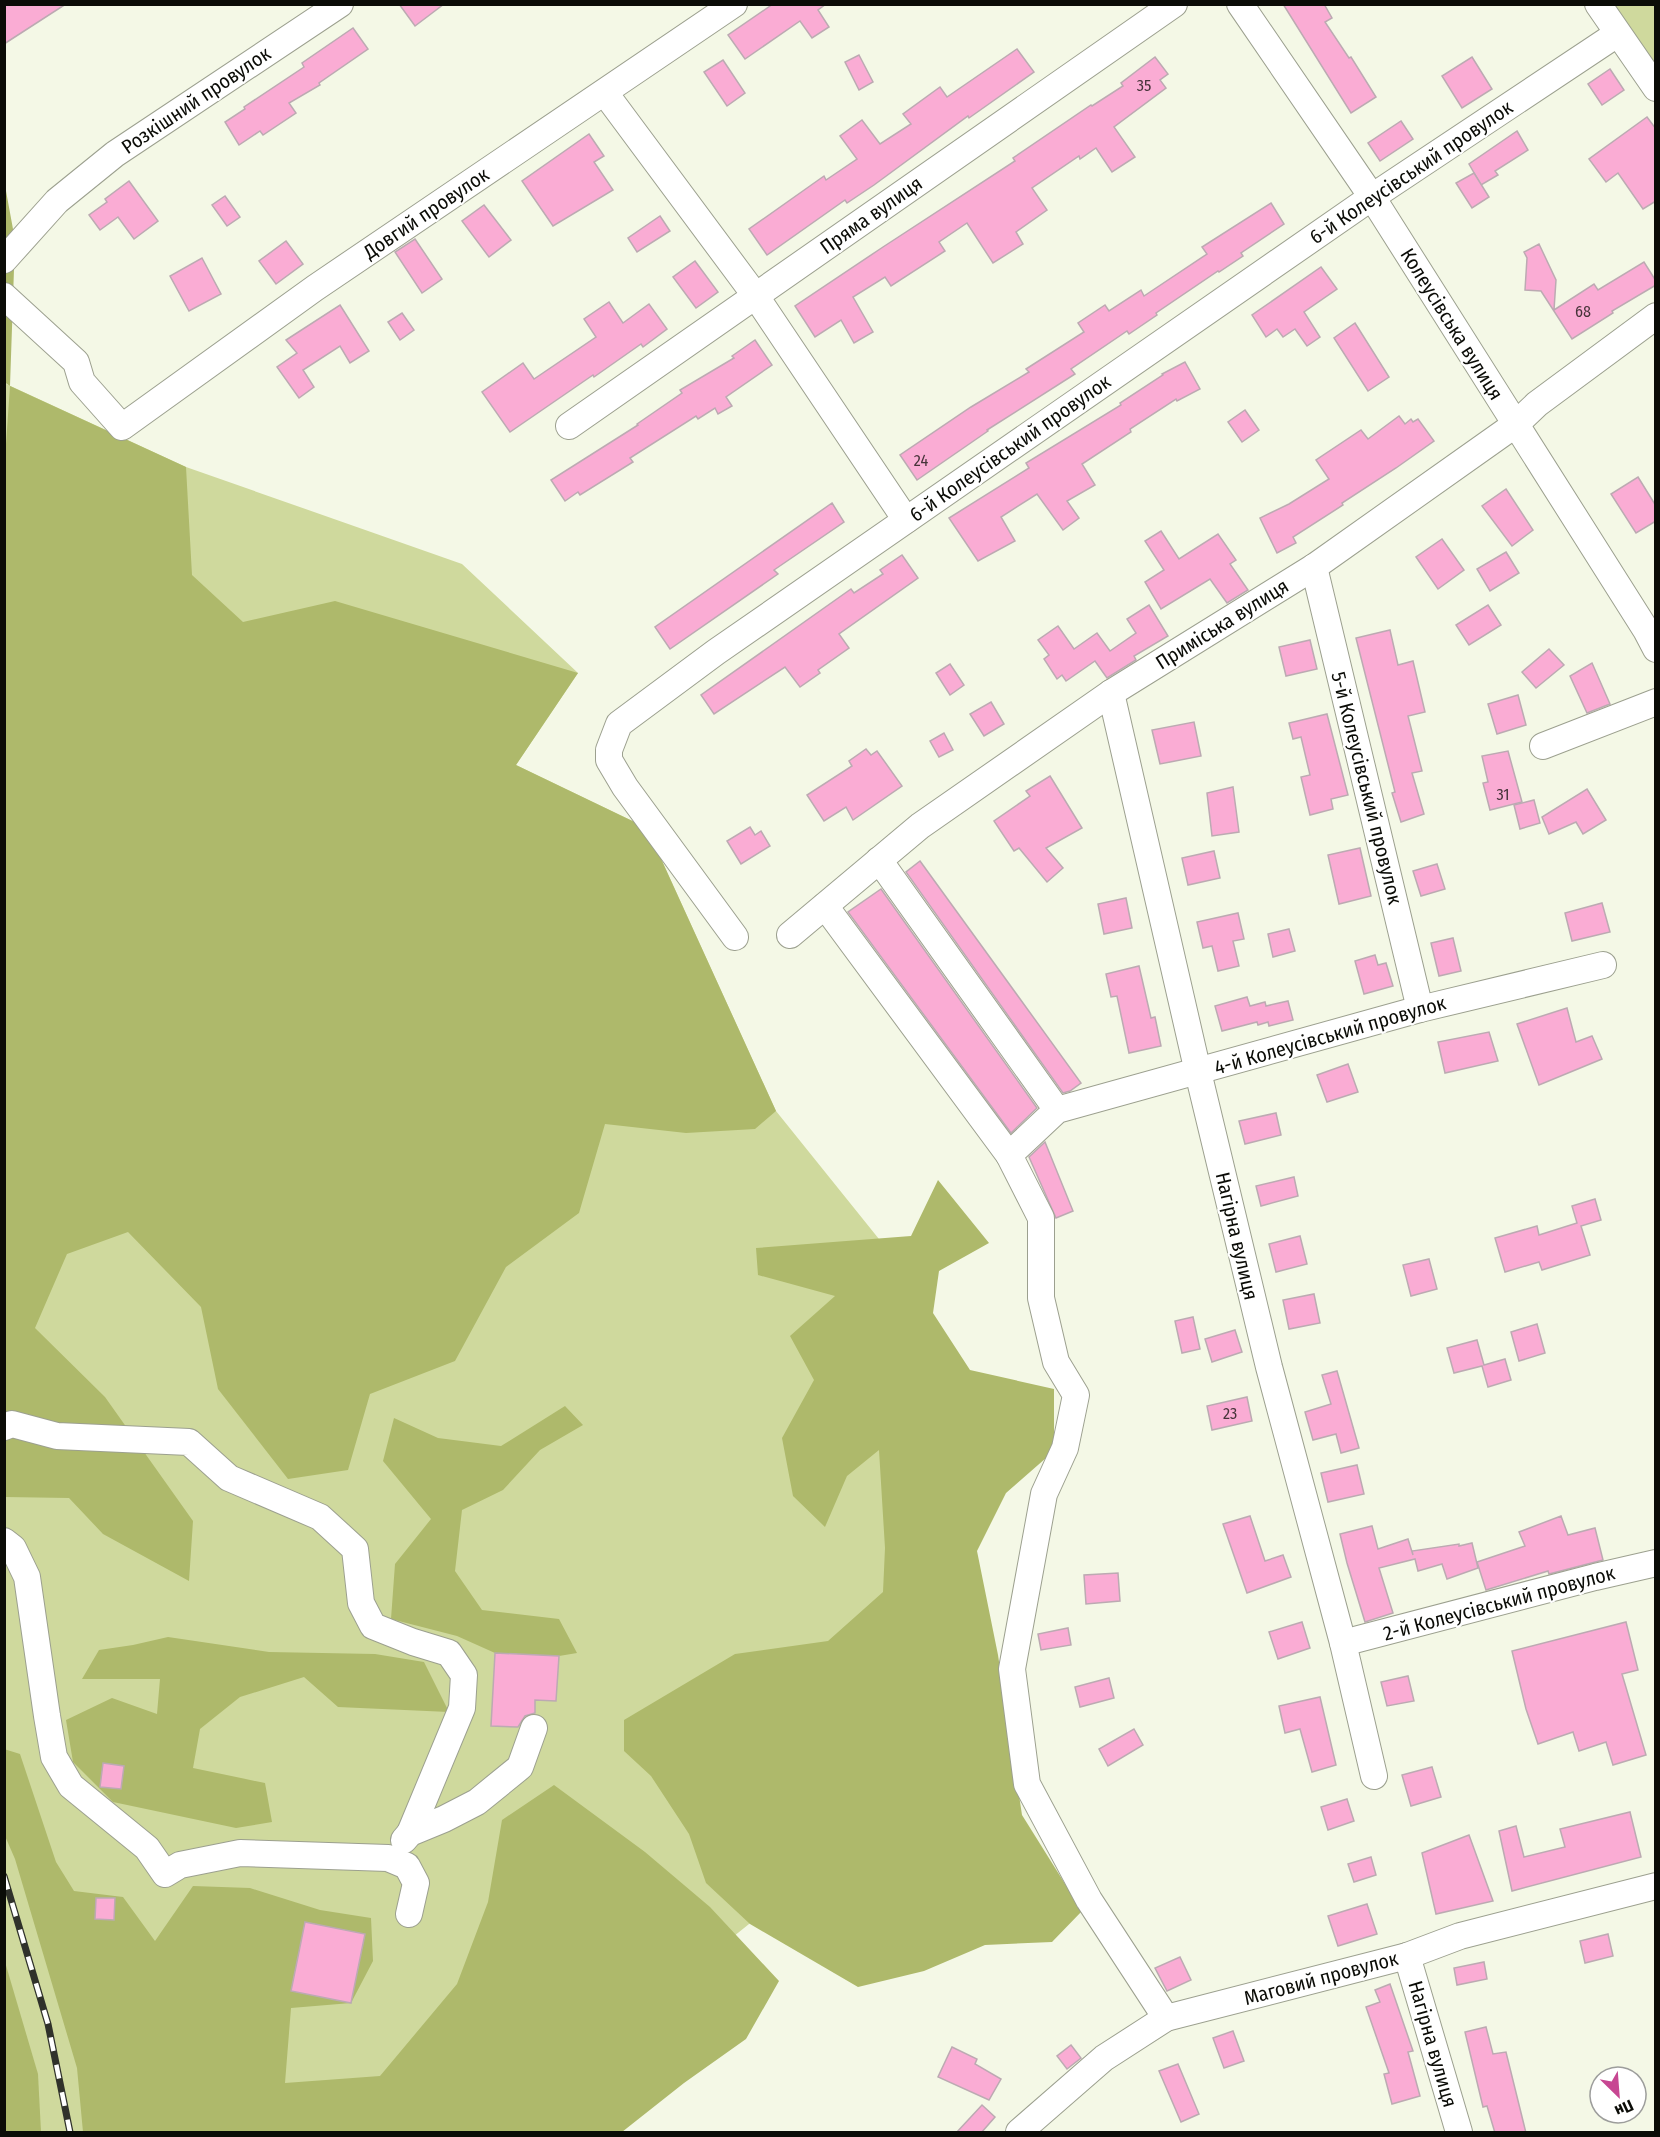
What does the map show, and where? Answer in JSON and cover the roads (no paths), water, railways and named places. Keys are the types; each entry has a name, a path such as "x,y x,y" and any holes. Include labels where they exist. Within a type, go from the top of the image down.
{"street":[{"name":"Розкішний провулок","path":"4,260 57,201 115,154 340,4"},
{"name":"Довгий провулок","path":"4,296 76,362 82,382 122,427 315,288 734,4"},
{"name":"Пряма вулиця","path":"569,426 1174,4"},
{"name":"Колеусівська вулиця","path":"1240,4 1372,197 1640,620 1656,649"},
{"path":"1598,4 1656,88"},
{"name":"6-й Колеусівський провулок","path":"735,937 625,787 609,760 609,750 619,724 716,652 1372,197 1617,34"},
{"path":"605,93 755,295 906,520"},
{"name":"Приміська вулиця","path":"790,935 920,826 1111,693 1314,567 1516,424 1538,404 1656,316"},
{"name":"5-й Колеусівський провулок","path":"1314,567 1420,1009"},
{"name":"Нагірна вулиця","path":"1111,693 1269,1367 1343,1643 1374,1776"},
{"path":"1543,746 1656,702"},
{"path":"879,860 1057,1110 1009,1155"},
{"path":"825,906 1009,1155 1041,1218 1041,1298 1056,1362 1076,1395 1065,1448 1044,1494 1012,1669 1027,1784 1089,1900 1166,2018"},
{"name":"4-й Колеусівський провулок","path":"1057,1110 1420,1009 1603,965"},
{"path":"4,1427 12,1424 57,1436 189,1442 229,1478 320,1517 355,1549 361,1603 373,1626 449,1653 464,1675 462,1708 410,1833 388,1858"},
{"path":"4,1541 13,1548 27,1577 46,1716 54,1757 71,1786 147,1848 165,1874 180,1865 240,1852 388,1858 407,1866 416,1883 409,1914"},
{"name":"2-й Колеусівський провулок","path":"1343,1643 1656,1563"},
{"path":"410,1833 477,1802 520,1767 534,1728"},
{"name":"Маговий провулок","path":"1019,2133 1104,2058 1166,2018 1407,1956 1460,1936 1656,1886"},
{"name":"Нагірна вулиця","path":"1407,1956 1459,2133"}],"railway":[{"path":"4,1876 48,2024 70,2132"}]}
